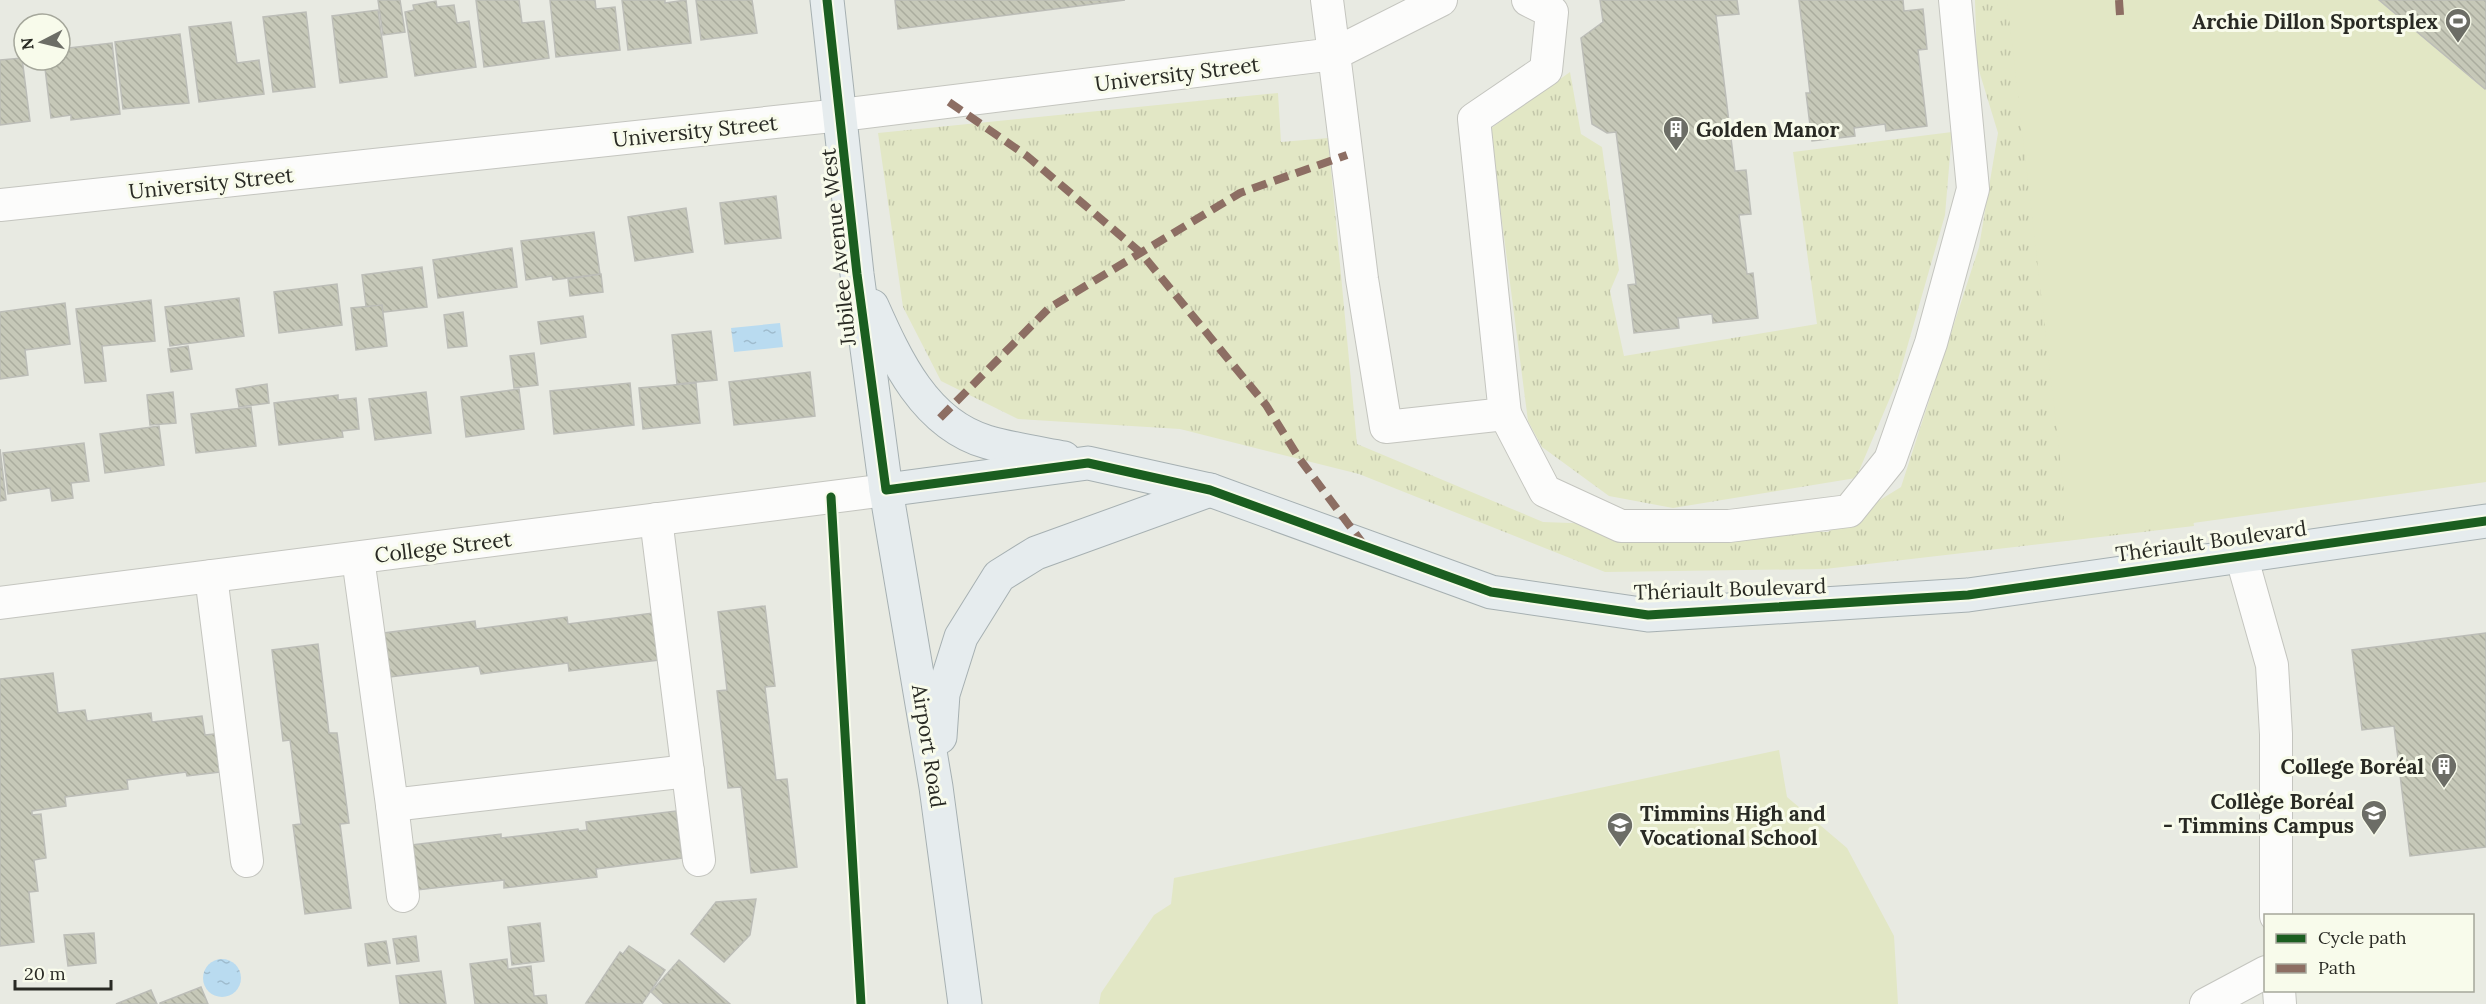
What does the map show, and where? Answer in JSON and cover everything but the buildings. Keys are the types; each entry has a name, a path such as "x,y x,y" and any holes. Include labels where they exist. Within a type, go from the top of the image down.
{"main road":[{"name":"Jubilee Avenue West","path":"827,0 857,274 886,490"},
{"path":"857,274 906,375 939,418 985,442 1088,463"},
{"name":"Thériault Boulevard","path":"886,490 1088,463 1210,490 1491,592 1648,615 1968,594 2486,521"},
{"name":"Airport Road","path":"886,490 936,787 964,1004"},
{"path":"936,787 947,682 961,637 999,576 1045,549 1210,490"}],"street":[{"path":"1327,0 1362,279 1386,427 1504,414"},
{"name":"University Street","path":"0,205 841,115 1334,54 1441,0"},
{"path":"1528,0 1552,12 1546,70 1474,119 1504,414 1545,491 1621,525 1729,526 1849,511 1890,460 1931,343 1973,189 1955,0"},
{"name":"College Street","path":"0,603 886,490"},
{"path":"656,519 699,860"},
{"path":"2241,555 2272,665 2276,734 2276,914"},
{"path":"358,558 403,896"},
{"path":"211,576 247,861"},
{"path":"392,805 688,771"},
{"path":"2206,1004 2264,973"}],"green space":[{"path":"1975,0 2008,0 2188,481 2194,526 1825,569 1605,572 1359,474 1180,429 1018,419 941,381 903,307 878,133 1278,93 1281,142 1328,138 1357,444 1543,522 1828,532 1901,487 1979,247 1998,133 1977,64"},
{"path":"2007,0 2486,0 2486,482 2064,541 2064,492"},
{"path":"1570,72 1581,134 1602,147 1619,270 1610,291 1624,356 1817,324 1793,152 1952,132 1945,215 1898,379 1856,478 1673,508 1609,496 1542,447 1528,421 1490,129"},
{"path":"1779,750 1787,797 1847,848 1894,936 1898,1004 1099,1004 1101,993 1154,915 1171,904 1174,878"}],"water":[{"path":"780,323 783,347 734,352 731,328"},
{"path":"222,959 229,960 235,965 240,971 240,985 235,991 229,996 222,997 215,996 209,991 204,985 203,978 204,971 209,965 215,960"}],"marked path":[{"path":"2119,0 2120,15"},
{"path":"949,102 1027,156 1141,253 1266,405 1299,458 1364,545"},
{"path":"940,418 1049,308 1240,193 1347,155"}],"cycle path":[{"path":"827,0 857,274 886,490 1088,463 1210,490 1491,592 1648,615 1968,595 2486,521"},
{"path":"831,497 861,1004"}],"place":[{"name":"Archie Dillon Sportsplex","path":"2458,44"},
{"name":"Golden Manor","path":"1676,152"},
{"name":"College Boréal","path":"2444,789"},
{"name":"Collège Boréal - Timmins Campus","path":"2374,836"},
{"name":"Timmins High and Vocational School","path":"1620,848"}]}
